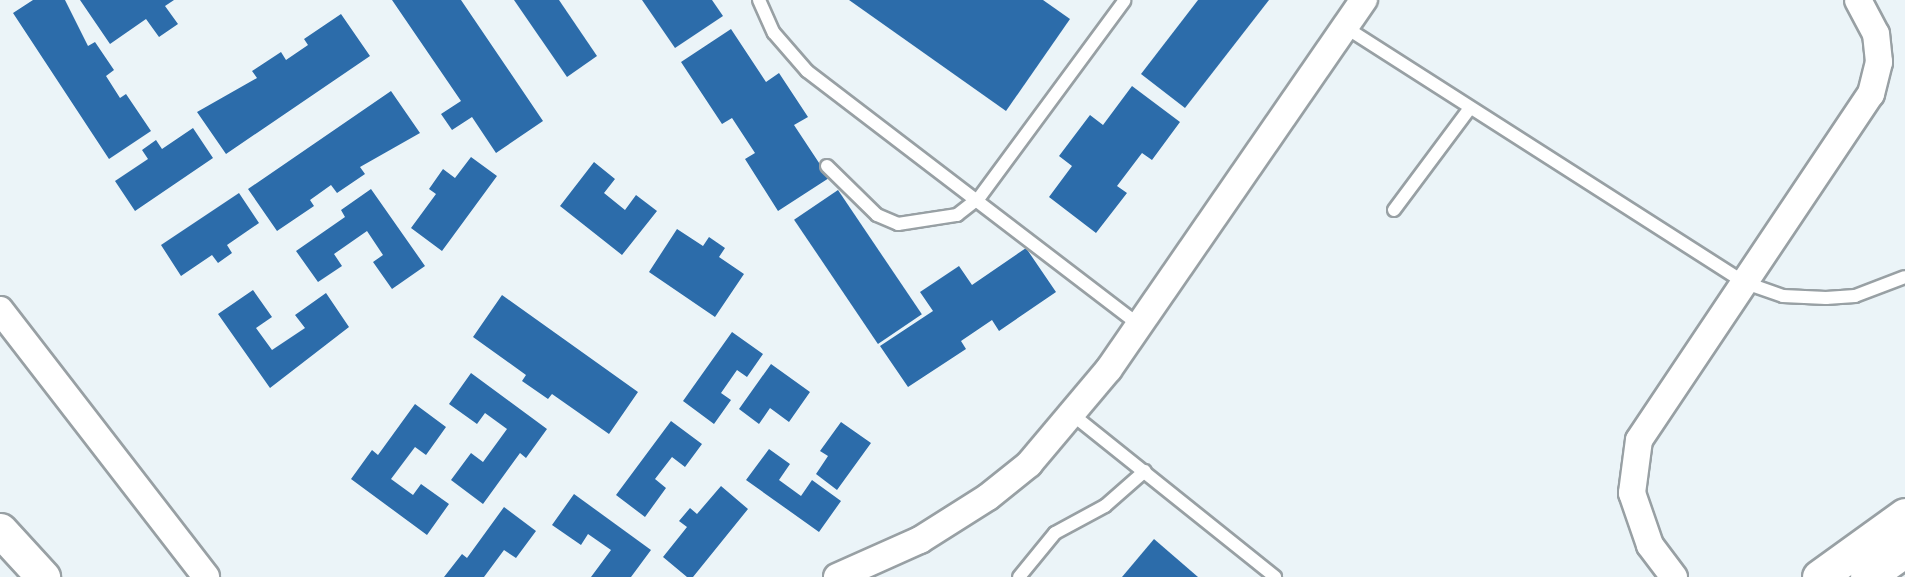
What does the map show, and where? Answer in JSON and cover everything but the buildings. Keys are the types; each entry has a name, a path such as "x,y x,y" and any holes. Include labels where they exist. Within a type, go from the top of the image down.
{"main road":[{"path":"1819,577 1905,514"},
{"path":"0,530 43,577"},
{"path":"0,543 23,577"},
{"path":"1868,577 1905,550"}],"street":[{"path":"837,577 920,540 988,497 1073,414 1140,326 1364,0"},
{"path":"1674,577 1650,545 1632,493 1639,440 1743,282 1848,136 1870,94 1879,62 1876,34 1858,0"},
{"path":"0,310 206,577"}],"lane":[{"path":"759,0 774,33 807,71 979,198 1140,326"},
{"path":"827,166 877,214 898,224 939,221 979,198 1124,1"},
{"path":"1345,27 1743,282 1783,296 1826,298 1855,296 1905,277"},
{"path":"1394,210 1470,108"},
{"path":"1073,414 1275,577"},
{"path":"1019,577 1055,534 1105,506 1145,471"}]}
